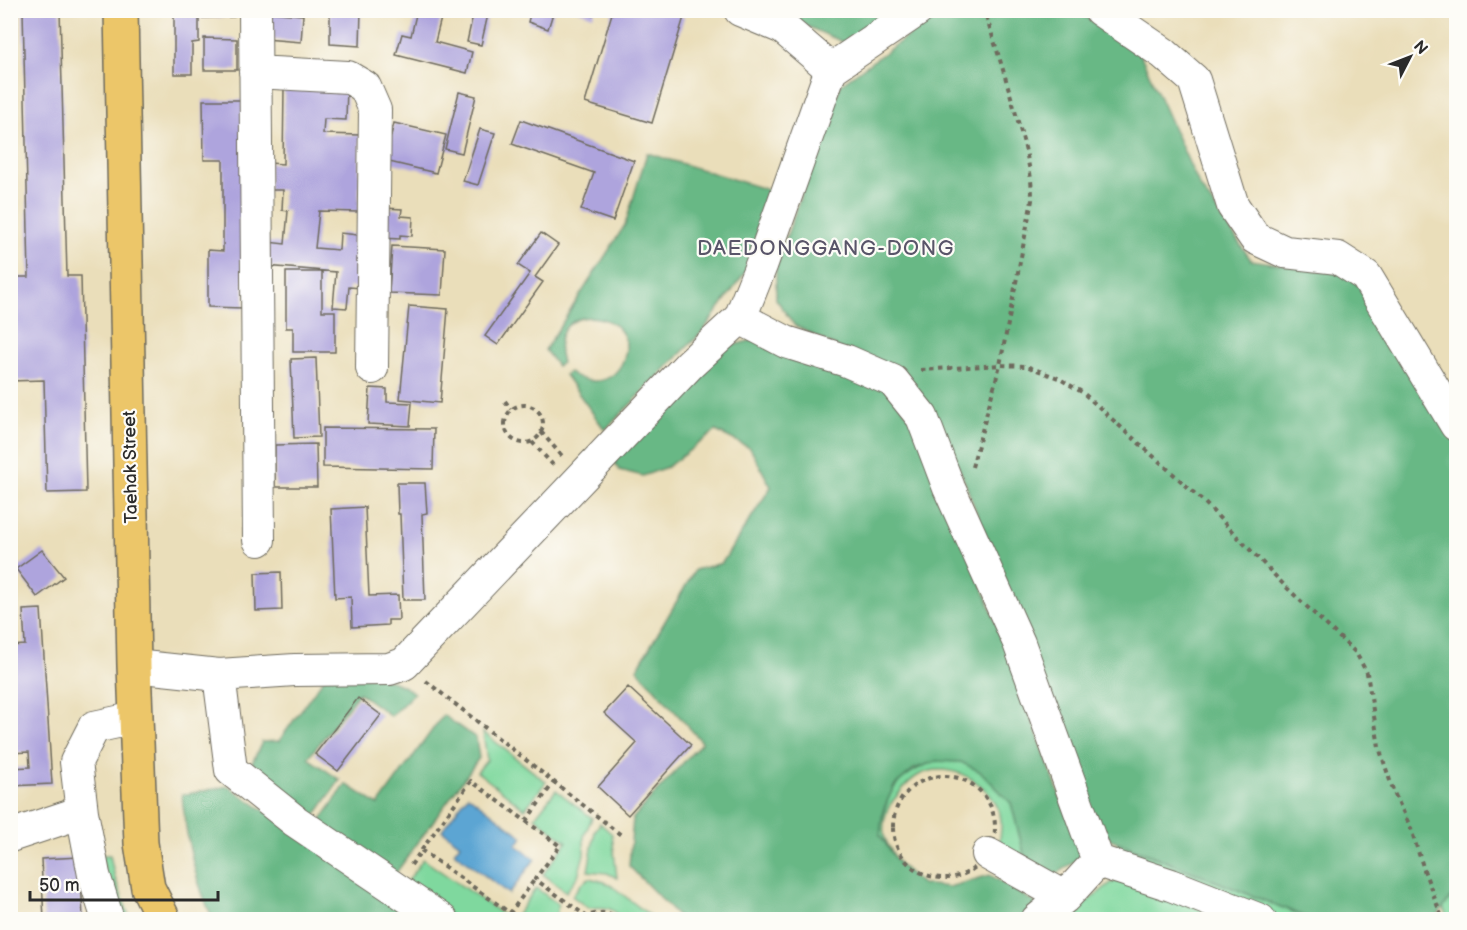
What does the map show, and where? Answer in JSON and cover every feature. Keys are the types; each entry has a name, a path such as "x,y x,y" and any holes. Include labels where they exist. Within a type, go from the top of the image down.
{"main road":[{"name":"Taehak Street","path":"121,10 134,666 141,843 148,888 164,920"}],"street":[{"path":"255,10 260,540"},
{"path":"740,10 783,28 831,69"},
{"path":"134,666 219,675 295,670 389,669 404,664 690,364 740,318 831,69 918,10"},
{"path":"1100,10 1164,53 1194,80 1233,206 1255,238 1285,252 1338,258 1366,276 1456,425"},
{"path":"255,72 348,77 365,87 375,110 372,368"},
{"path":"740,318 786,342 847,361 893,381 922,417 1019,643 1098,861"},
{"path":"219,675 231,770 295,821 442,920"},
{"path":"108,920 94,874 82,812 76,762 94,727 136,718"},
{"path":"10,836 82,812"},
{"path":"988,854 1065,897"},
{"path":"1037,920 1065,897 1098,861"},
{"path":"1098,861 1171,885 1260,920"}],"path":[{"path":"960,510 1000,365 1032,200 1032,177 1007,81 984,10"},
{"path":"875,374 1000,365 1026,366 1041,370 1082,392 1201,500 1286,587 1356,653 1367,673 1379,747 1391,784 1410,826 1443,920"},
{"path":"504,401 511,409"},
{"path":"522,404 531,405 542,418 541,432 531,441 516,442 505,429 504,420 511,409 522,404"},
{"path":"541,432 563,457"},
{"path":"531,441 553,465"},
{"path":"404,664 621,835"},
{"path":"945,776 963,779 978,788 989,802 995,819 994,837 988,854 976,868 952,878 943,879 925,875 910,866 898,852 893,835 893,817 900,800 912,787 927,778 945,776"},
{"path":"394,888 421,850 471,780 560,846 510,913 421,850"},
{"path":"526,821 554,782"},
{"path":"535,879 586,918 602,912 608,913 615,920"}],"green space":[{"path":"881,10 887,13 845,43 772,11"},
{"path":"943,11 1076,11 1138,49 1199,185 1251,260 1348,274 1381,308 1456,443 1456,898 1451,897 1437,916 1403,920 1311,919 1110,839 1094,816 962,475 931,410 838,348 794,325 776,299 776,266 841,84"},
{"path":"647,153 775,192 750,266 702,332 605,430 565,375 569,372 590,381 610,377 621,365 626,346 621,332 610,322 595,318 580,319 567,326 560,341 562,363 557,366 545,350 625,225"},
{"path":"756,339 890,390 916,426 982,585 1082,856 1053,877 1027,865 1011,803 981,772 961,762 936,761 914,769 894,786 883,811 880,835 899,864 922,884 949,887 990,875 1039,905 1021,920 681,919 629,866 633,818 702,742 637,669 695,570 722,563 771,487 750,448 716,431 667,467 643,476 619,470 612,457 719,349"},
{"path":"327,674 383,679 414,693 391,716 359,693 308,758 340,780 310,823 247,774 262,742 279,741"},
{"path":"443,715 476,738 479,758 393,877 316,827 346,784 378,805"},
{"path":"483,732 546,782 525,809 477,772 487,760"},
{"path":"936,761 961,762 981,772 1011,803 1027,865 998,850 1001,818 988,793 967,777 943,770 919,775 909,782 888,810 884,835 899,864 880,835 885,807 894,788 902,780"},
{"path":"228,786 424,919 213,919 192,858 182,795"},
{"path":"556,790 592,818 584,836 584,854 578,876 566,892 543,874 567,842 535,817"},
{"path":"600,823 612,834 617,878 607,873 588,871 595,831"},
{"path":"1118,843 1311,919 1276,919 1116,856 1113,851"},
{"path":"101,855 110,855 115,878 130,919 116,919"},
{"path":"423,859 509,919 456,919 405,885"},
{"path":"589,878 612,886 654,919 621,919 610,909 588,908 572,896"},
{"path":"1122,879 1232,920 1064,920 1111,883"},
{"path":"536,888 558,904 556,919 514,919"},
{"path":"1451,897 1456,898 1456,919 1448,919 1443,908"}],"water":[{"path":"468,795 523,837 516,845 535,859 509,894 454,852 460,844 442,830"}],"building":[{"path":"23,10 60,10 67,276 81,276 86,492 47,493 44,380 10,381 10,277 29,277"},
{"path":"174,10 234,10 234,17 199,18 199,42 192,43 192,74 174,74"},
{"path":"330,10 361,10 360,46 330,44"},
{"path":"417,10 443,10 435,42 472,52 467,73 396,55 402,34 411,36"},
{"path":"474,10 489,10 481,45 467,42"},
{"path":"531,10 554,10 548,29 528,22"},
{"path":"576,10 595,10 593,16"},
{"path":"613,10 664,10 684,17 652,123 585,103"},
{"path":"267,12 303,15 301,42 265,39"},
{"path":"204,38 237,39 237,70 204,70"},
{"path":"284,87 347,88 346,120 324,119 323,134 360,135 359,212 319,211 315,248 339,250 340,233 367,236 362,288 349,287 347,308 333,307 336,272 266,266 268,242 285,244 288,211 282,210 283,190 269,190 269,163 283,164"},
{"path":"459,92 476,96 462,153 445,149"},
{"path":"203,100 243,100 244,308 208,307 208,250 223,251 223,160 204,160"},
{"path":"521,120 634,161 613,221 581,210 594,173 512,144"},
{"path":"394,123 446,135 436,173 385,161"},
{"path":"480,129 495,133 478,185 463,181"},
{"path":"384,208 402,209 401,216 413,217 412,236 400,235 400,239 382,238"},
{"path":"541,233 558,245 535,277 543,282 498,345 485,336 530,273 518,265"},
{"path":"392,246 445,249 442,295 389,293"},
{"path":"286,272 322,272 322,311 335,311 335,352 293,352 293,328 286,328"},
{"path":"409,306 448,309 440,403 400,399"},
{"path":"316,358 319,437 294,438 291,359"},
{"path":"370,388 387,389 387,402 412,403 410,426 368,424"},
{"path":"323,428 434,429 433,469 323,467"},
{"path":"316,444 317,487 275,487 275,445"},
{"path":"397,483 425,483 427,513 422,514 425,600 403,600"},
{"path":"365,507 369,596 398,595 399,620 388,620 388,625 352,627 351,597 335,598 331,509"},
{"path":"42,550 64,577 37,597 16,569"},
{"path":"281,572 282,610 256,611 255,573"},
{"path":"41,609 52,784 10,786 10,768 30,767 29,752 10,753 10,646 25,645 23,610"},
{"path":"628,687 691,745 628,815 598,787 637,743 604,713"},
{"path":"358,698 381,715 338,771 315,754"},
{"path":"80,857 83,920 44,920 41,859"}],"district":[{"name":"DAEDONGGANG-DONG","path":"826,248"}]}
